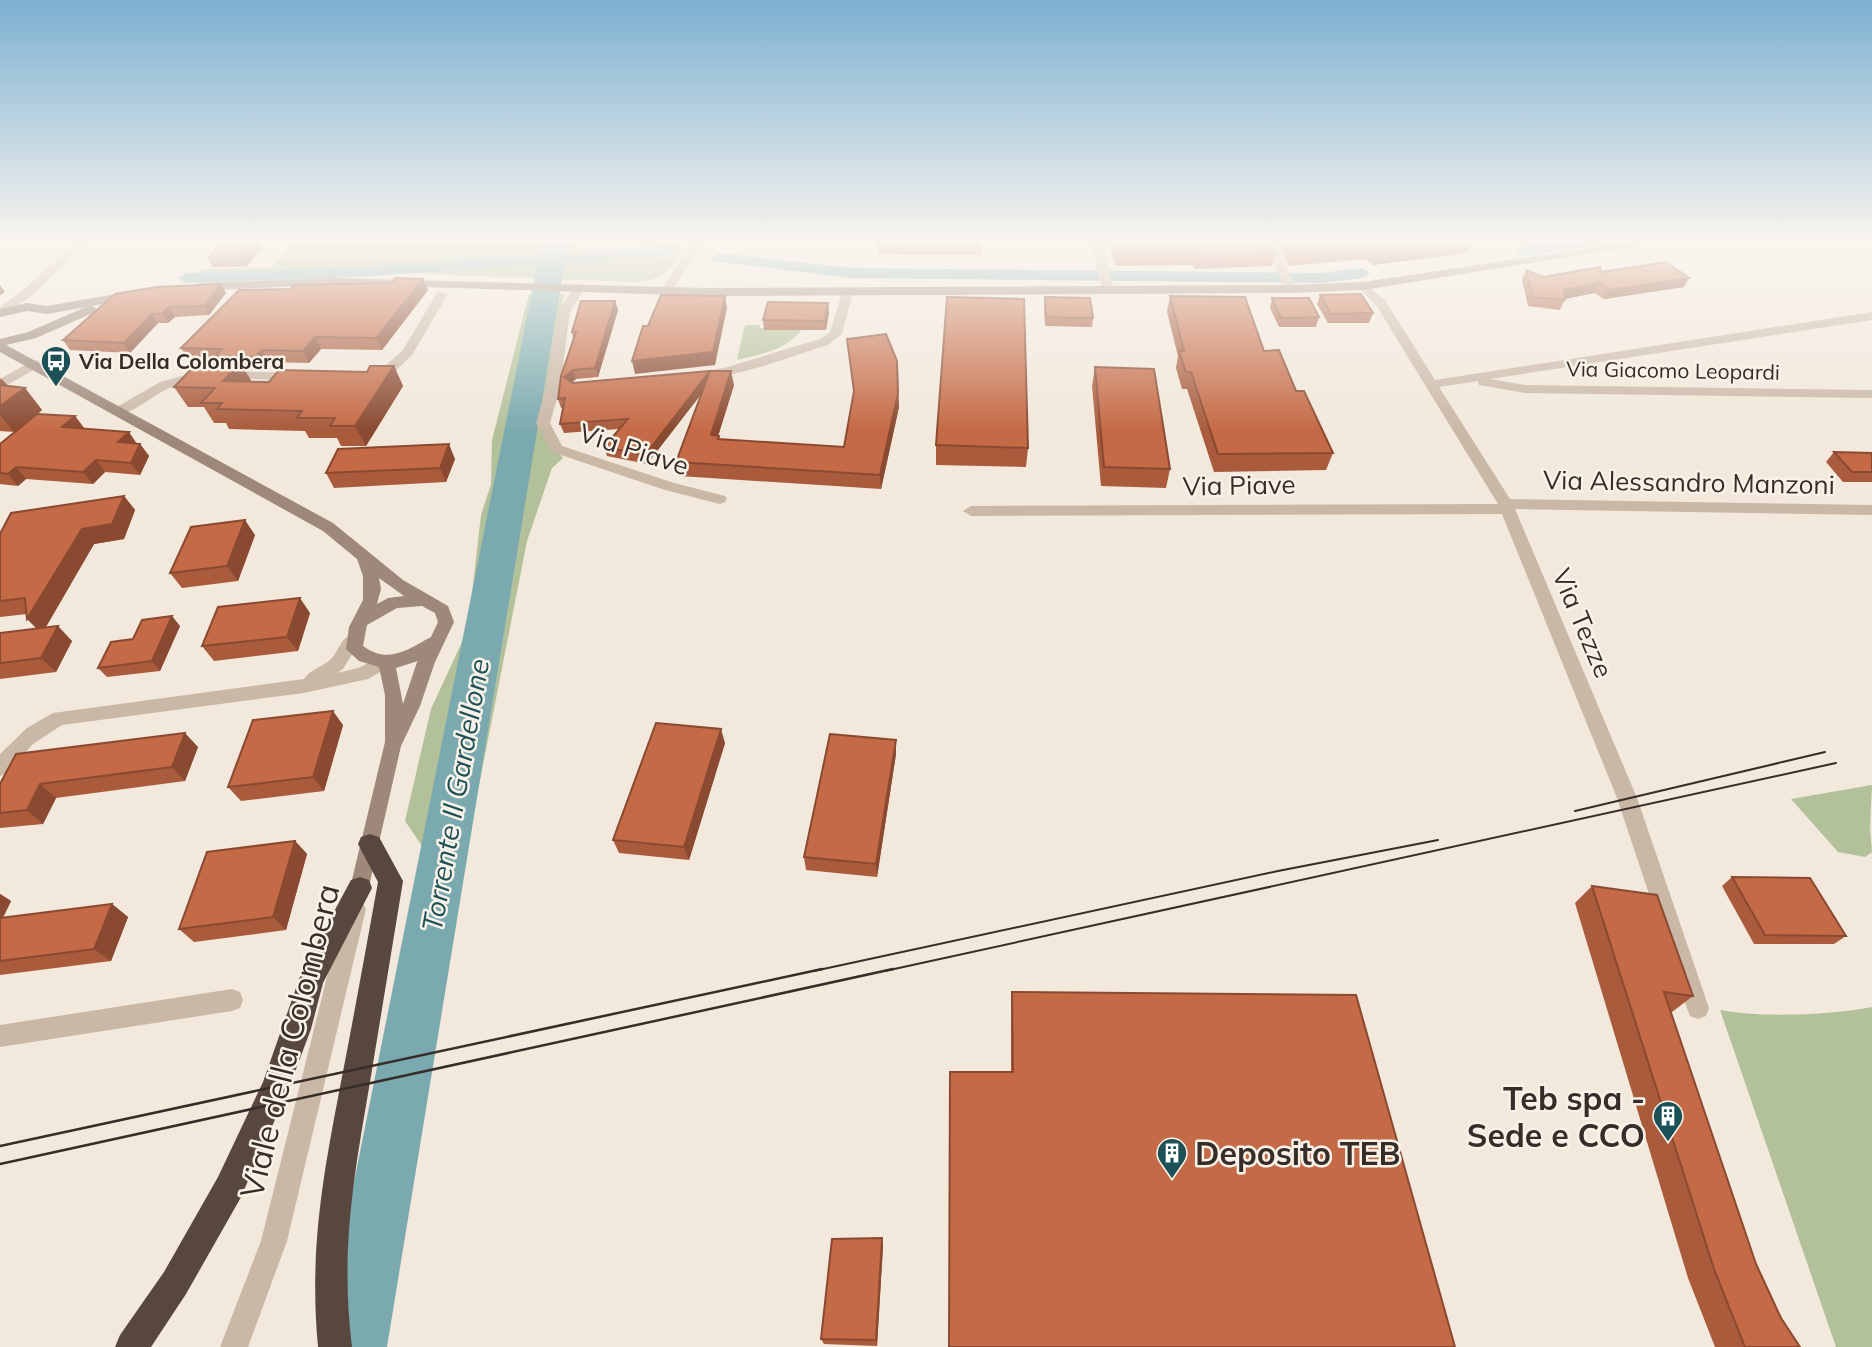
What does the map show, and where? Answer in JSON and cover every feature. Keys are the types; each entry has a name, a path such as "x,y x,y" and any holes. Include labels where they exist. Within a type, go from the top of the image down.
{"highway":[{"path":"335,1347 330,1300 330,1255 335,1196 391,881 370,844"},
{"path":"132,1347 175,1283 229,1188 275,1088 297,1029 311,980 360,888"}],"street":[{"path":"38,305 52,315 48,326"},
{"path":"0,313 64,305"},
{"path":"0,345 32,335 48,326 104,305"},
{"path":"367,379 379,380 408,352 436,305"},
{"name":"Via Piave","path":"568,305 564,312 553,388 543,423 556,449 670,487 720,499"},
{"path":"695,376 726,372 824,342 836,334 844,305"},
{"name":"Via Tezze","path":"1382,305 1506,507 1619,779 1698,1008"},
{"path":"1432,384 1872,316"},
{"path":"32,335 34,364"},
{"path":"0,345 328,527 397,584 428,601"},
{"path":"0,385 34,364"},
{"path":"117,411 165,385 204,374 313,377"},
{"name":"Via Giacomo Leopardi","path":"1474,379 1525,389 1872,394"},
{"name":"Via Piave","path":"971,511 1506,507"},
{"name":"Via Alessandro Manzoni","path":"1506,507 1872,510"},
{"path":"291,688 328,671 345,655 364,620 371,602 373,576 361,556"},
{"path":"364,620 394,602 414,599 428,601"},
{"name":"Viale della Colombera","path":"392,746 446,622 442,610 428,601"},
{"path":"353,640 355,649 365,658 384,663"},
{"path":"0,768 23,739 40,726 59,718 291,688 362,674 384,663 412,657 435,642"},
{"name":"Viale della Colombera","path":"234,1347 274,1241 392,746 394,695 384,663"},
{"path":"0,1036 232,1000"}],"green space":[{"path":"526,305 562,305 542,430 563,458 552,468 527,541 428,1045 393,1052 426,852 405,821 431,709 468,629 481,515 491,484 492,440"},
{"path":"745,325 760,325 760,328 803,328 782,346 737,360"},
{"path":"1872,785 1872,852 1865,857 1838,852 1791,799"},
{"path":"1872,1007 1872,1347 1836,1347 1720,1010 1756,1014 1796,1014"}],"building":[{"path":"103,305 205,305 169,307 162,314 152,314 124,343 63,340"},
{"path":"224,305 402,305 376,338 315,337 303,351 262,350 255,357 215,356 222,349 181,348"},
{"path":"580,305 614,305 595,368 573,370 564,377 573,383 710,371 645,455 604,447 628,419 560,424 565,398 558,399 561,376 576,332 572,332"},
{"path":"657,305 723,305 713,352 632,361 643,326 648,326"},
{"path":"767,305 828,305 825,321 763,320"},
{"path":"946,305 1024,305 1028,448 936,445"},
{"path":"1045,305 1091,305 1093,318 1046,317"},
{"path":"1172,305 1248,305 1264,351 1279,350 1296,391 1304,391 1333,453 1218,454 1191,372 1186,372 1179,351 1184,351"},
{"path":"1275,305 1313,305 1319,317 1281,318"},
{"path":"1326,305 1368,305 1373,313 1331,314"},
{"path":"886,334 897,361 898,393 880,475 676,462 710,371 731,371 711,435 719,436 718,439 844,447 854,391 847,339"},
{"path":"199,361 240,362 223,381 269,382 279,370 367,372 370,366 394,366 355,426 330,426 335,418 297,418 302,411 217,409 222,403 201,403 215,388 174,387"},
{"path":"1095,367 1154,369 1170,469 1104,467"},
{"path":"0,385 25,388 0,406"},
{"path":"37,414 75,416 62,427 129,432 118,442 140,444 131,463 96,460 83,472 16,467 8,474 0,473 0,444"},
{"path":"449,444 440,468 326,473 338,449"},
{"path":"1834,452 1872,453 1872,472 1852,472"},
{"path":"124,496 112,524 82,529 27,619 25,598 0,601 0,534 11,513"},
{"path":"245,520 227,566 170,573 191,527"},
{"path":"300,598 287,637 202,646 218,607"},
{"path":"172,616 152,661 98,668 111,642 133,639 142,620"},
{"path":"58,626 41,658 0,663 0,633"},
{"path":"333,711 313,777 228,787 253,720"},
{"path":"656,723 721,729 684,847 613,840"},
{"path":"185,733 172,767 40,784 27,810 0,813 0,784 16,754"},
{"path":"830,734 896,740 876,864 804,857"},
{"path":"295,841 273,917 179,929 207,852"},
{"path":"1732,877 1810,878 1846,936 1765,935"},
{"path":"1592,886 1657,895 1693,996 1664,992 1756,1264 1781,1318 1800,1347 1745,1347 1714,1269"},
{"path":"112,904 94,949 0,961 0,918"},
{"name":"Deposito TEB","path":"1012,992 1356,995 1455,1347 949,1347 950,1072 1013,1072"},
{"path":"882,1238 876,1340 821,1339 832,1239"}],"waterway":[{"name":"Torrente Il Gardellone","path":"354,1347 544,305"}],"tram line":[{"path":"1575,811 1825,752"},
{"path":"885,971 1836,763"},
{"path":"814,971 1278,871 1438,840"},
{"path":"0,1146 822,969"},
{"path":"0,1164 893,969"}],"place":[{"name":"Via Della Colombera","path":"56,388"},
{"name":"Teb spa - Sede e CCO","path":"1668,1143"},
{"name":"Deposito TEB","path":"1172,1180"}]}
